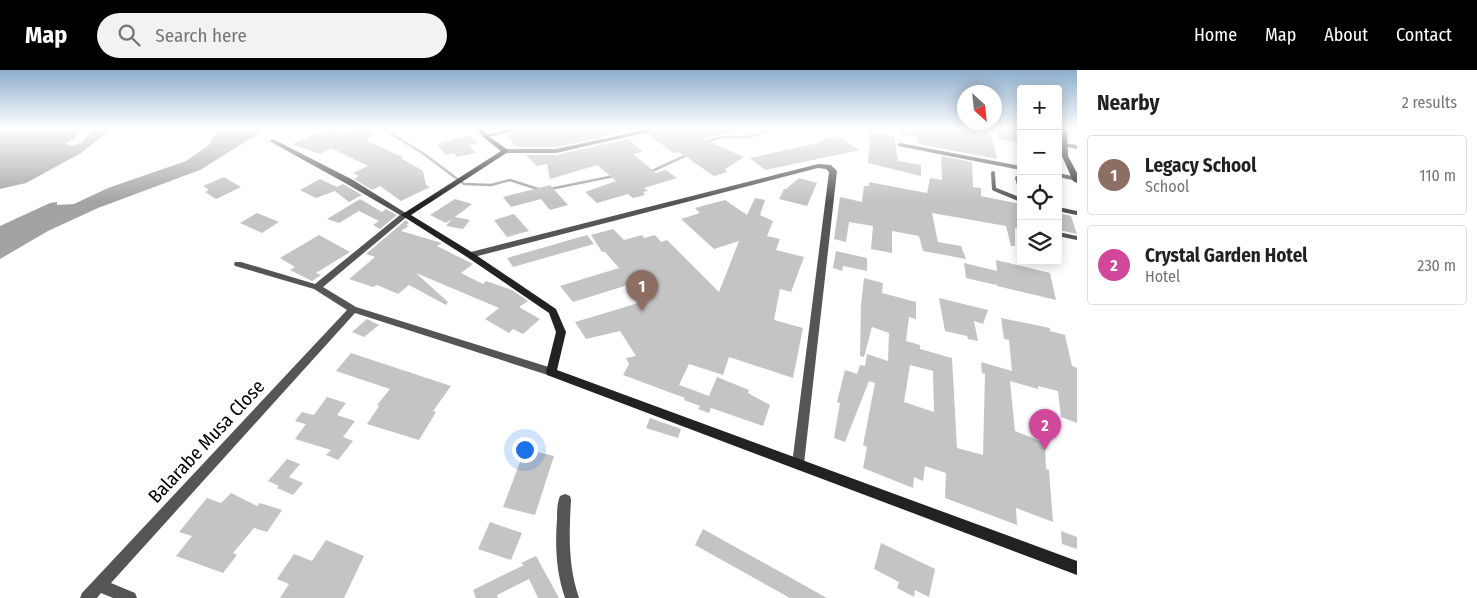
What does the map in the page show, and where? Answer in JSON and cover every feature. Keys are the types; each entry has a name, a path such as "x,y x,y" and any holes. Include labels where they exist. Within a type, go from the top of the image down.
{"street":[{"path":"295,153 350,182 470,255 552,311 561,332 551,372"},
{"path":"317,287 405,215 503,153"},
{"path":"940,153 1017,167"},
{"path":"1065,153 1076,180"},
{"path":"470,255 818,166 828,167 833,171 798,464"},
{"path":"1062,176 1076,180"},
{"path":"238,264 317,287 353,309 551,372 1077,568"},
{"name":"Balarabe Musa Close","path":"87,598 353,309"},
{"path":"565,500 562,537 566,583 572,598"},
{"path":"99,585 130,598"}],"lane":[{"path":"992,173 994,189 1017,199"},
{"path":"1062,210 1077,213"},
{"path":"1062,235 1077,238"}],"shaded area":[{"path":"0,153 81,153 26,183 0,189"},
{"path":"198,153 228,153 200,170 98,208 48,231 0,259 0,226 50,203 57,202 57,205 74,204 108,188 186,161"}],"building":[{"path":"341,153 393,153 423,171 426,185 430,187 401,201 380,186 372,190 354,179 359,176 353,173 368,166"},
{"path":"444,153 476,153 457,157 454,153 446,155"},
{"path":"567,153 640,153 633,154 656,173 666,170 677,178 644,188 648,191 643,192 645,195 633,198 628,194 597,203 585,192 616,181 597,165 550,179 547,164 537,166 526,155 556,155"},
{"path":"680,153 734,153 744,157 725,169 727,172 714,176"},
{"path":"774,153 847,153 765,170 750,158"},
{"path":"869,153 897,153 898,161 921,165 921,176 868,163"},
{"path":"964,153 995,153 997,159"},
{"path":"941,156 972,162 973,187 981,188 981,196 1017,203 1015,246 1011,246 1006,226 932,213 938,242 961,246 966,259 923,251 919,236 892,231 892,253 871,249 873,226 849,222 846,242 834,239 840,197 862,202 864,186 869,186 869,182 927,193 930,178 942,180"},
{"path":"224,177 241,187 216,199 205,192 209,190 203,186"},
{"path":"799,178 817,183 807,206 779,199 784,189"},
{"path":"320,179 337,187 343,184 362,195 349,202 335,191 316,198 300,190"},
{"path":"550,185 568,205 550,210 541,199 511,207 503,197"},
{"path":"755,198 765,200 760,215 773,221 767,236 780,239 776,250 804,257 791,292 780,289 774,320 803,328 793,378 729,357 723,375 689,364 679,385 709,396 717,377 749,390 748,393 770,405 763,426 711,408 709,413 698,409 700,406 684,400 685,398 623,375 629,364 626,358 636,356 620,331 586,339 575,322 642,302 628,285 573,302 560,286 619,268 605,252 602,252 591,235 613,229 624,240 642,235 644,238 655,235 661,242 667,240 719,292 739,241 714,249 681,219 700,213 695,208 725,200 747,215"},
{"path":"360,199 382,212 386,209 397,215 380,229 373,225 379,221 359,211 339,223 327,219"},
{"path":"455,199 472,204 455,217 470,220 463,229 446,226 452,219 446,223 430,215"},
{"path":"257,213 279,222 262,233 240,223"},
{"path":"514,214 529,231 507,237 494,220"},
{"path":"1062,214 1071,216 1077,234 1062,231"},
{"path":"406,220 409,223 406,225 409,226 401,231 442,243 437,246 473,264 461,273 483,284 486,281 512,290 528,301 519,307 540,319 523,334 513,329 509,333 485,319 499,308 416,273 448,302 446,305 409,285 398,294 377,285 373,287 349,279 375,257 366,254"},
{"path":"319,235 350,252 316,273 321,275 312,281 290,270 295,267 280,258"},
{"path":"587,235 594,244 513,267 507,258"},
{"path":"836,251 867,258 867,271 843,266 842,271 833,268"},
{"path":"996,260 1050,273 1056,300 997,286 997,283 996,285 966,278 964,263 997,271"},
{"path":"864,278 883,283 882,293 916,302 916,319 909,317 906,341 920,345 920,349 952,358 957,448 983,455 985,374 982,373 981,362 1012,371 1009,340 1004,339 1001,318 1050,328 1050,331 1065,335 1072,366 1077,368 1077,423 1061,417 1058,391 1038,386 1038,389 1010,381 1015,431 1045,443 1046,469 1049,470 1053,522 1016,508 1017,525 945,498 946,473 925,466 923,481 914,477 913,488 863,468 867,447 863,445 875,383 869,381 845,442 834,438 840,403 837,402 845,370 857,374 860,365 865,366 867,354 888,361 889,333 872,327 864,357 860,356 861,305","holes":["910,365 933,371 934,412 904,402"]},
{"path":"939,298 988,310 983,324 974,321 978,341 968,339 967,336 945,331"},
{"path":"367,319 379,325 364,337 352,332"},
{"path":"351,353 451,386 433,411 436,412 419,440 367,424 379,406 377,405 390,389 336,371"},
{"path":"327,397 346,403 337,415 355,421 343,437 353,441 338,460 326,455 331,450 295,439 306,424 295,421 302,412 314,415"},
{"path":"650,418 681,429 678,438 646,428"},
{"path":"525,449 554,456 535,515 503,507"},
{"path":"287,459 300,464 289,477 303,483 293,495 277,488 279,486 268,481"},
{"path":"231,493 257,506 260,503 282,510 267,532 254,528 233,553 237,555 223,573 176,556 192,536 179,532 207,498 221,503"},
{"path":"490,522 522,533 511,560 478,549"},
{"path":"703,529 827,598 790,598 695,545"},
{"path":"1061,531 1077,537 1077,549 1062,544"},
{"path":"326,540 364,556 344,598 280,598 289,584 277,579 294,554 312,561"},
{"path":"881,543 935,569 929,597 915,590 914,597 897,588 899,582 874,569"},
{"path":"536,556 559,598 538,598 529,579 497,595 498,598 476,598 473,590 524,565 521,563"}],"waterway":[{"path":"422,153 464,184 491,185 510,180 541,190"},
{"path":"650,172 689,154"},
{"path":"550,189 614,176"}],"place":[{"name":"Legacy School","path":"642,311"},
{"name":"Crystal Garden Hotel","path":"1045,450"}]}
